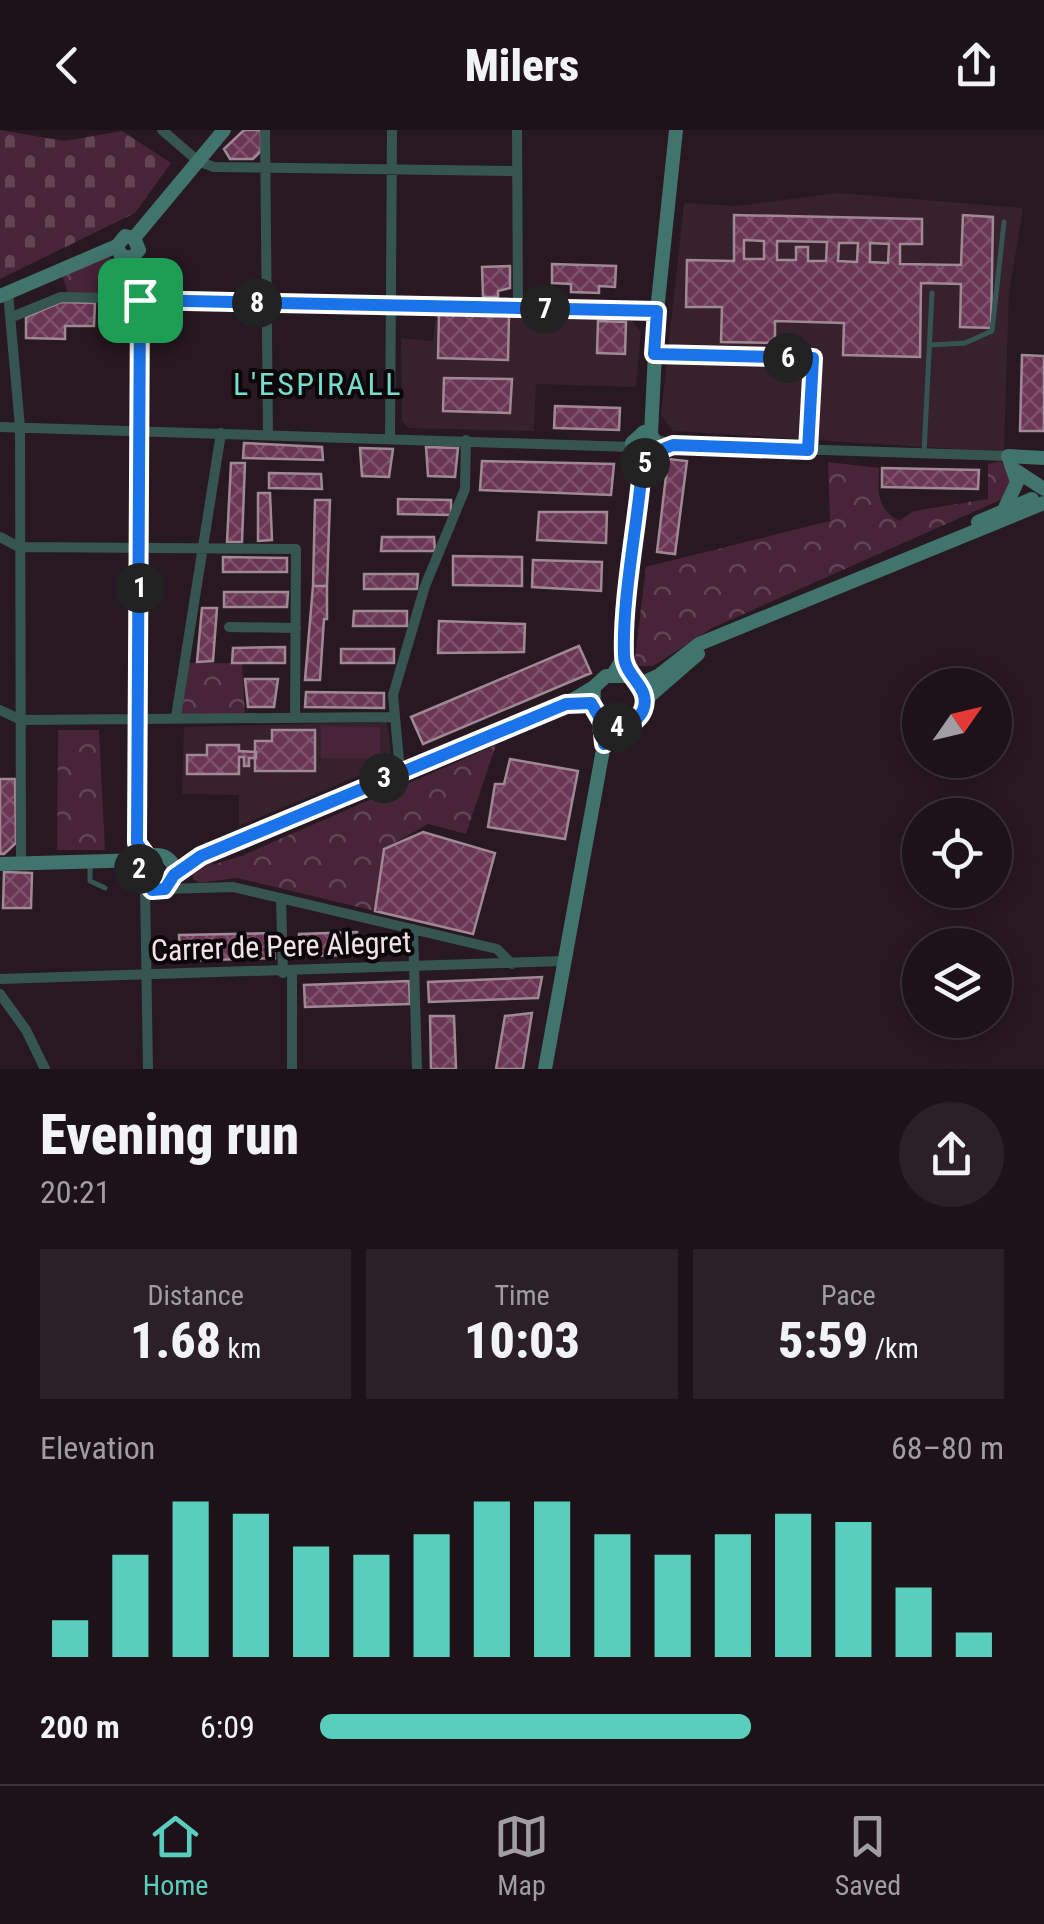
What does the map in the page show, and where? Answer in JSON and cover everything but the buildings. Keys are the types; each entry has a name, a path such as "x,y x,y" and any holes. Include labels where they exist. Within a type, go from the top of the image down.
{"street":[{"path":"162,130 198,161 214,167 517,172"},
{"path":"134,238 224,130"},
{"path":"265,130 268,435"},
{"path":"390,438 392,130"},
{"path":"517,130 518,308"},
{"path":"645,700 628,678 623,658 676,130"},
{"path":"8,303 117,246 122,238 134,238"},
{"path":"134,238 139,247 135,256 140,300 137,843 144,863 148,1069"},
{"path":"117,246 121,256 135,256"},
{"path":"8,303 60,298 657,311"},
{"path":"8,303 20,428 21,864"},
{"path":"654,354 813,358 808,450"},
{"path":"0,427 924,453 1011,462 1044,458"},
{"path":"176,717 221,433"},
{"path":"400,771 393,695 425,586 464,489 466,440"},
{"path":"145,886 171,876 201,856 400,771 628,678 658,676 699,644 1044,496 1011,462"},
{"path":"1007,515 1015,494 1011,462"},
{"path":"0,537 19,548 296,549 295,716"},
{"path":"229,627 296,628"},
{"path":"604,744 618,727 634,722 645,700 725,635"},
{"path":"545,1069 604,744 593,695"},
{"path":"0,710 21,720 395,717"},
{"path":"602,722 618,727"},
{"path":"0,864 144,863 160,856 171,876 191,888 233,887 497,949 512,964"},
{"path":"281,898 292,1069"},
{"path":"412,929 418,1069"},
{"name":"Carrer de Pere Alegret","path":"0,980 563,961"},
{"path":"0,994 26,1030 45,1069"}],"lane":[{"path":"931,345 965,343 992,331 1004,222"},
{"path":"924,453 932,292"},
{"path":"90,863 90,881 105,888"}],"shaded area":[{"path":"838,193 1023,208 1009,293 1004,452 673,431 661,415 684,203 736,206"},
{"path":"436,313 631,319 641,332 636,387 536,384 534,431 409,428 402,421 401,338 433,341"},
{"path":"387,722 392,762 239,826 239,795 182,794 184,727"}],"green space":[{"path":"0,130 64,141 122,131 171,163 135,213 0,279"},
{"path":"102,255 135,265 137,295 68,293 62,276"},
{"path":"1001,461 1011,478 1007,497 712,628 653,666 634,666 646,567 830,521 828,462 879,468 882,505 899,521 914,511 988,499 988,464"},
{"path":"184,663 242,663 245,716 176,717"},
{"path":"321,726 380,727 380,759 321,758"},
{"path":"58,730 99,730 105,850 57,850"},
{"path":"496,745 466,834 428,824 384,849 375,911 237,878 199,883 193,879 192,871 211,860 212,865 241,856"}],"district":[{"name":"L'ESPIRALL","path":"318,384"}],"route":[{"path":"140,300 657,311 654,354 813,358 808,450 673,445 654,449 650,454 642,470 623,658 630,676 644,691 644,708 634,722 618,727 604,744 602,722 591,703 566,704 201,856 174,875 170,886 152,890 141,881 139,871 148,858 137,843 140,300"}]}
